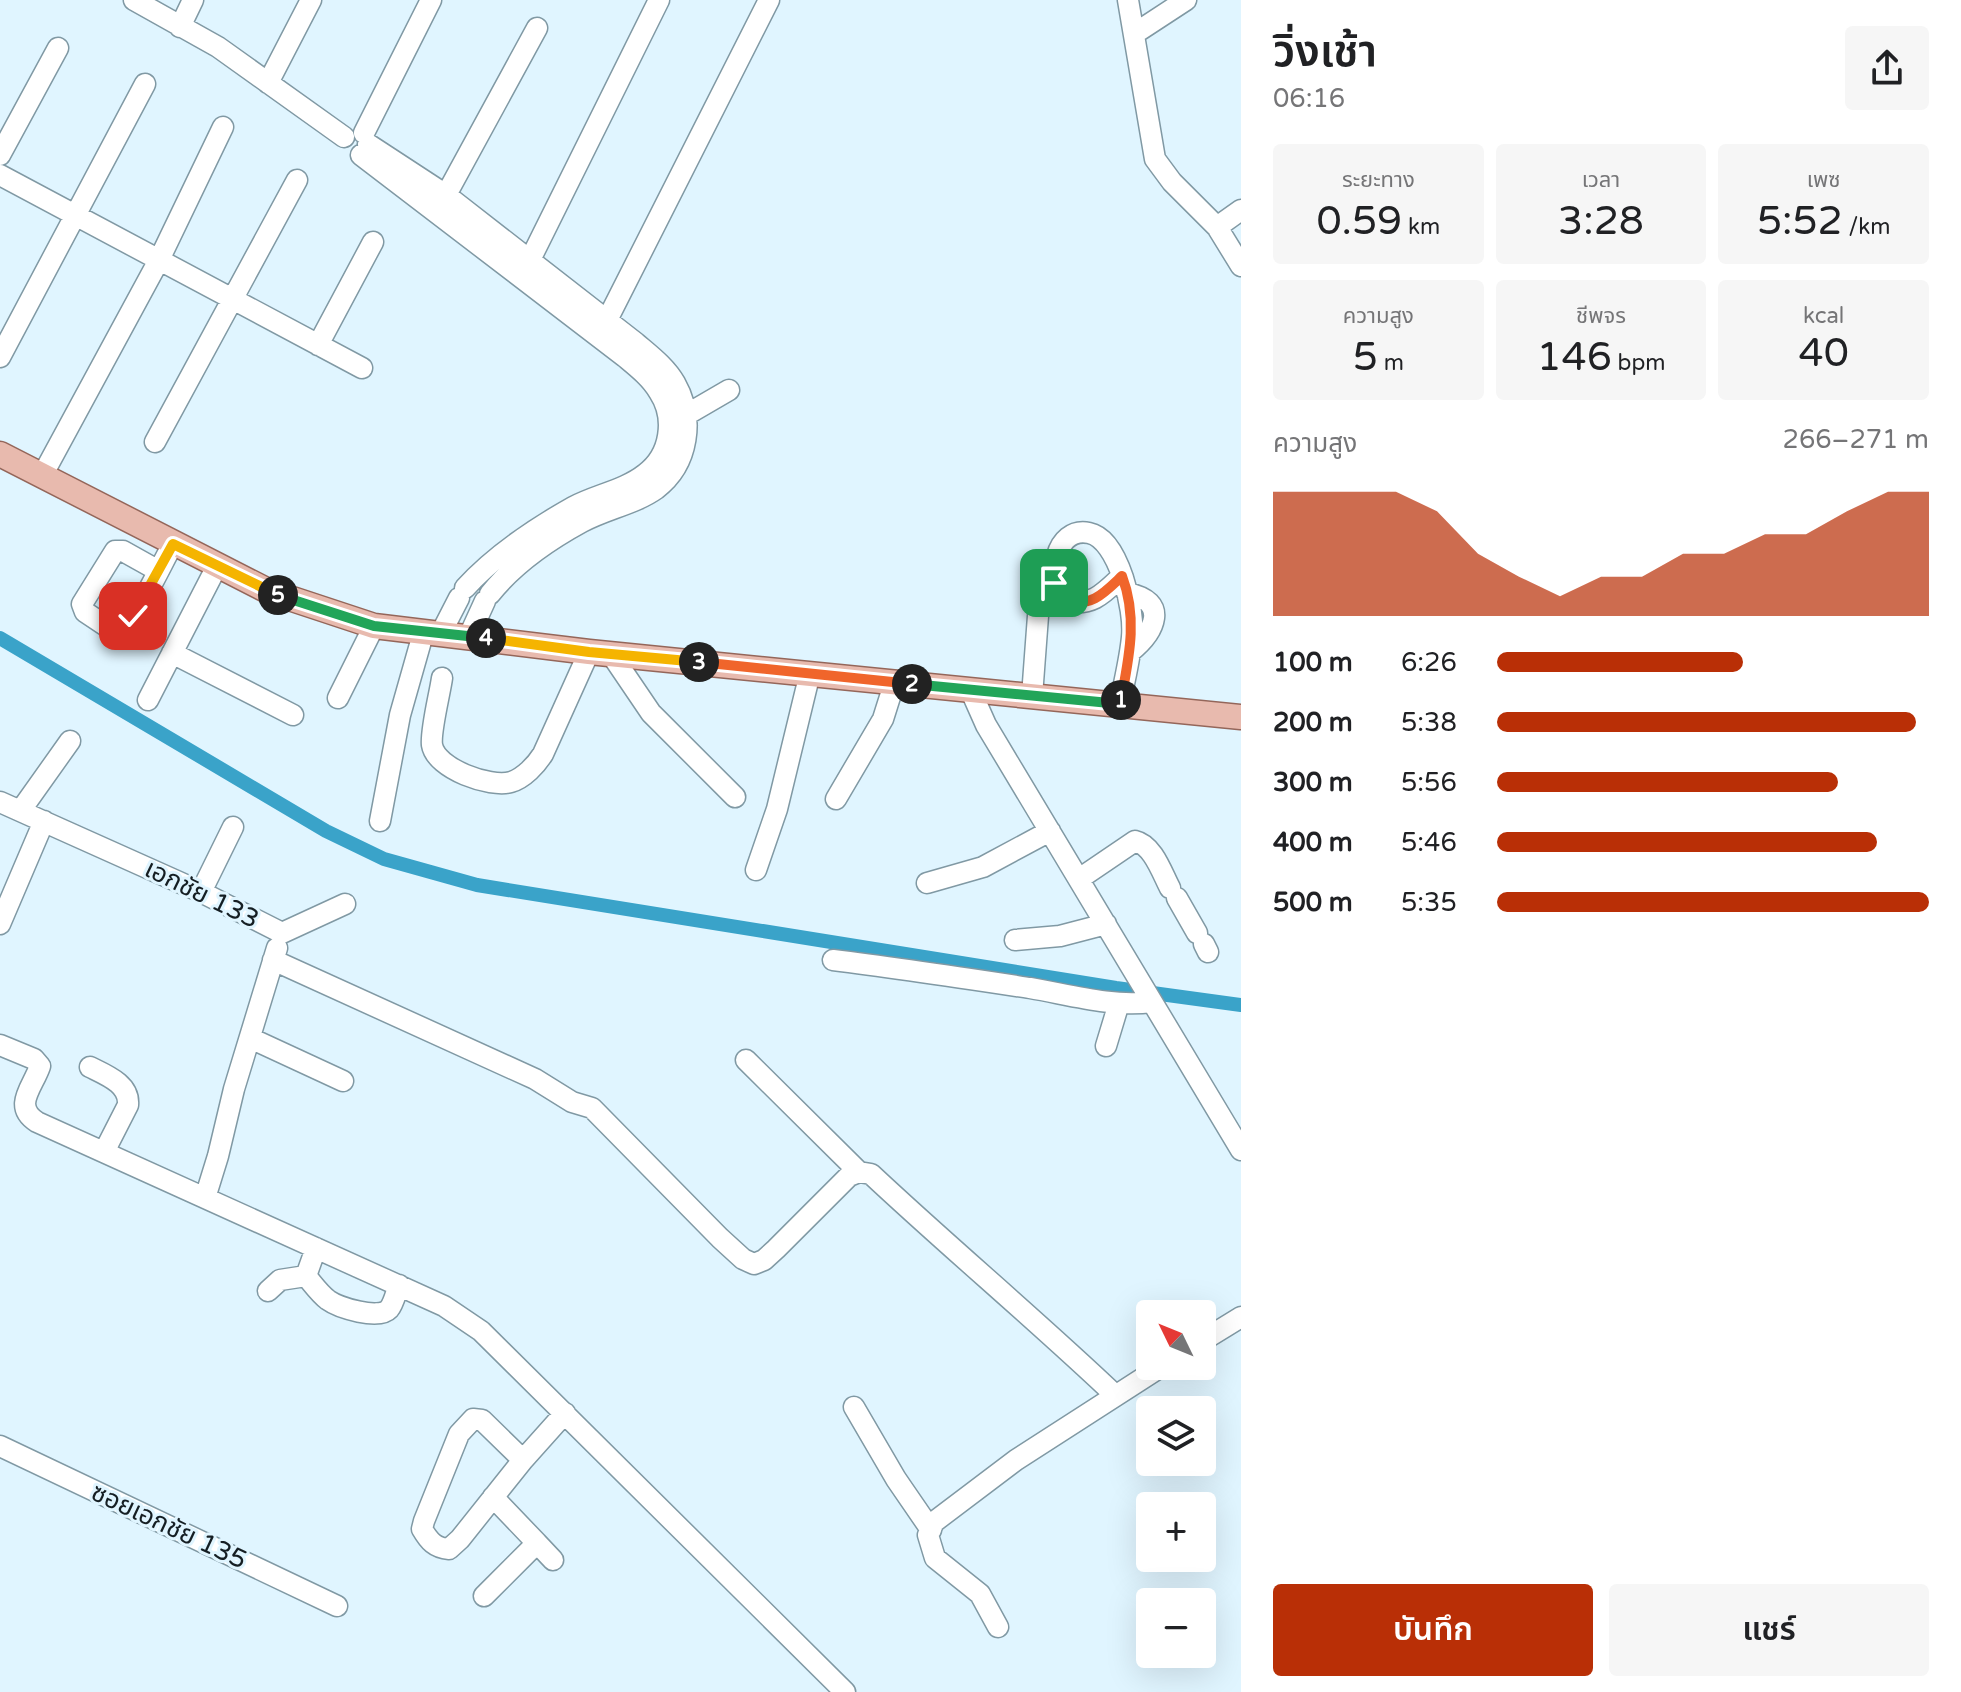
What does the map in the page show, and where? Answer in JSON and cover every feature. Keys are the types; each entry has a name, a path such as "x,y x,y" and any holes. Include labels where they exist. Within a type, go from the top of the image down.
{"main road":[{"path":"0,454 268,591 374,626 600,653 1241,717"}],"street":[{"path":"134,0 218,47 359,142 603,328 663,368 675,384 686,415 686,440 680,460 670,476 655,489 547,522 490,563 465,589 432,634 400,715 380,821"},
{"path":"180,27 193,0"},
{"path":"268,83 311,0"},
{"path":"359,142 431,0"},
{"path":"526,268 659,0"},
{"path":"603,328 769,0"},
{"path":"1128,0 1155,159 1172,182 1217,227 1241,266"},
{"path":"1134,34 1186,0"},
{"path":"443,204 537,28"},
{"path":"0,155 6,129 58,48"},
{"path":"0,357 145,84"},
{"path":"42,476 159,260 223,127"},
{"path":"0,175 362,368"},
{"path":"155,442 297,180"},
{"path":"1217,227 1241,210"},
{"path":"318,345 373,242"},
{"path":"469,636 499,582 592,507 645,475 664,452 669,437 669,421 660,392 625,357 603,328"},
{"path":"686,415 729,390"},
{"path":"157,570 173,544"},
{"path":"148,700 217,566"},
{"path":"1120,704 1130,652 1151,631 1153,609 1148,600 1124,584"},
{"path":"465,589 490,595"},
{"path":"1032,696 1038,616"},
{"path":"338,698 374,626"},
{"path":"172,653 293,715"},
{"path":"442,678 432,746 442,762 455,770 493,783 513,782 534,767 543,754 600,653 651,713 735,797"},
{"path":"756,870 777,809 810,673"},
{"path":"836,799 883,719 895,681"},
{"path":"970,689 986,725 1241,1150"},
{"path":"21,810 70,741"},
{"name":"เอกชัย 133","path":"0,802 201,892 282,933 205,1198"},
{"path":"0,924 44,821"},
{"path":"201,892 233,827"},
{"path":"927,883 983,867 1050,831"},
{"path":"1079,879 1135,841 1143,843 1203,943"},
{"path":"282,933 345,904"},
{"path":"1015,940 1060,936 1106,924"},
{"path":"273,960 535,1079 572,1102 592,1108 720,1238 743,1259 754,1264 776,1249 849,1176 859,1172 871,1174 1115,1395"},
{"path":"833,960 937,973 1119,1003 1150,1000"},
{"path":"1106,1046 1119,1003"},
{"path":"250,1038 343,1081"},
{"path":"0,1045 34,1059 40,1066 25,1099 27,1116 462,1316 565,1413 845,1692"},
{"path":"746,1060 859,1172"},
{"path":"90,1067 117,1082 129,1097 128,1105 104,1152"},
{"path":"306,1276 316,1248"},
{"path":"306,1276 332,1303 376,1315 390,1306 399,1285"},
{"path":"268,1291 280,1280 306,1276"},
{"path":"1216,1332 1241,1317"},
{"path":"998,1627 980,1594 935,1558 929,1545 934,1522 1016,1460 1139,1380"},
{"path":"854,1407 896,1479 931,1530"},
{"path":"523,1460 482,1420 473,1419 459,1434 422,1529 428,1540 439,1548 449,1549 565,1413"},
{"name":"ซอยเอกชัย 135","path":"0,1446 337,1606"},
{"path":"493,1497 553,1560"},
{"path":"484,1596 537,1543"}],"waterway":[{"path":"0,638 326,831 384,859 477,885 1116,988 1241,1005"}],"route":[{"path":"133,616 173,544 268,591 374,626 589,652 1120,704 1132,635 1122,576 1092,602 1078,604 1066,601 1054,583"}]}
